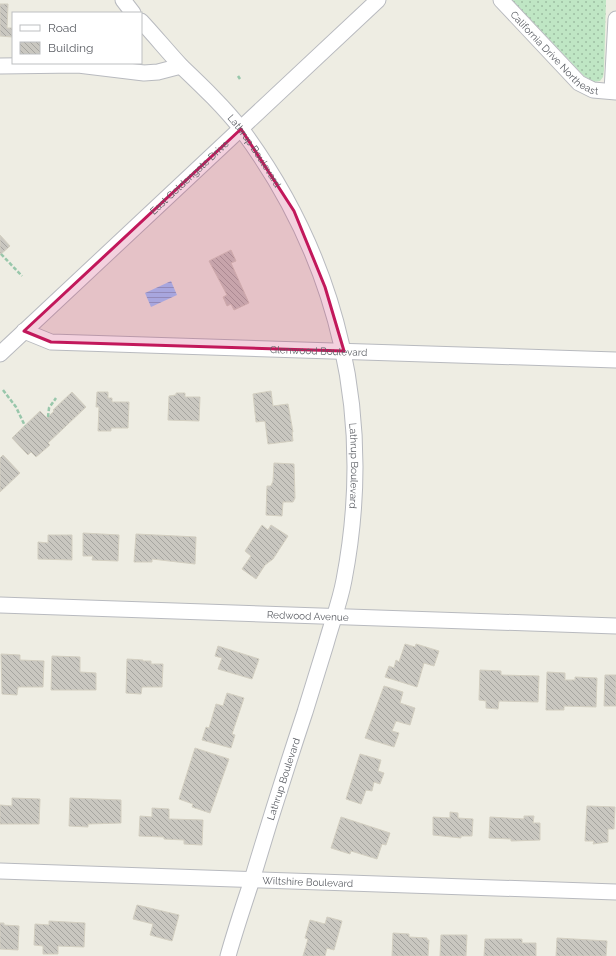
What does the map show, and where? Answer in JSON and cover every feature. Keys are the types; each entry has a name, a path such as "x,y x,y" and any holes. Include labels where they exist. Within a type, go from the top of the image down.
{"street":[{"path":"123,0 132,12"},
{"name":"East Goldengate Drive","path":"0,354 378,0"},
{"name":"California Drive Northeast","path":"501,0 579,83 593,90 614,92"},
{"path":"614,92 616,19"},
{"name":"Lathrup Boulevard","path":"142,22 181,66 216,99 241,129 275,178 294,211 322,279 344,351 353,408 356,496 344,582 335,617 228,956"},
{"path":"0,66 78,66 144,73 158,72 181,66"},
{"name":"Glenwood Boulevard","path":"24,331 51,342 616,360"},
{"name":"Redwood Avenue","path":"0,605 616,626"},
{"name":"Wiltshire Boulevard","path":"0,871 616,892"}],"path":[{"path":"1,254 22,276"},
{"path":"3,390 16,407 25,426"},
{"path":"48,417 50,405 56,398"}],"highlighted area":[{"path":"241,129 294,211 325,287 344,351 51,342 24,331"}],"green space":[{"path":"512,0 606,0 604,70 603,77 600,81 593,82 584,76"}],"water":[{"path":"171,281 177,295 151,307 145,293"}],"building":[{"path":"0,4 8,4 7,28 12,28 12,37 0,36"},
{"path":"0,235 10,246 0,255"},
{"path":"231,250 236,261 231,263 249,303 234,310 231,304 227,306 223,297 227,295 209,261"},
{"path":"271,391 273,406 288,404 293,432 293,441 268,444 265,421 256,422 253,394"},
{"path":"72,392 86,407 48,443 50,445 36,457 31,452 28,455 12,438 40,411 47,418 54,411 53,410"},
{"path":"97,392 108,392 108,398 112,398 112,402 129,402 128,428 111,428 111,431 98,431 99,407 96,407"},
{"path":"176,393 185,393 185,397 200,397 199,421 168,420 169,396 176,395"},
{"path":"3,455 20,473 0,492 0,458"},
{"path":"274,463 294,464 295,498 293,502 283,502 282,516 266,515 267,486 271,486 273,481"},
{"path":"262,525 268,530 271,525 288,536 273,559 265,565 256,579 242,569 251,556 245,551"},
{"path":"83,533 119,535 118,561 92,560 93,556 83,556"},
{"path":"136,534 196,537 195,564 152,559 152,562 134,562"},
{"path":"48,535 72,535 72,560 38,559 38,542 48,543"},
{"path":"405,644 415,647 416,644 439,651 434,666 424,663 417,687 385,677 389,666 394,668 396,660 399,662"},
{"path":"218,646 259,659 252,679 218,669 222,658 215,656"},
{"path":"1,654 20,655 20,660 44,661 43,687 18,687 17,695 2,694"},
{"path":"52,656 80,657 80,672 96,673 96,690 51,690"},
{"path":"127,659 151,661 151,664 163,664 162,687 142,687 141,694 126,693"},
{"path":"480,670 501,671 501,675 539,676 538,702 499,701 498,709 486,708 486,701 479,700"},
{"path":"547,672 565,673 565,680 575,680 575,677 597,678 596,707 564,706 564,710 546,710"},
{"path":"605,675 616,675 616,706 604,706"},
{"path":"384,686 403,692 400,703 415,708 410,725 396,721 392,731 399,733 394,747 365,738"},
{"path":"227,693 244,698 232,734 235,735 231,748 202,740 206,727 209,728 216,704 223,706"},
{"path":"195,748 229,759 210,813 192,807 193,804 179,799"},
{"path":"360,754 381,760 378,771 384,773 380,784 374,782 372,791 366,790 361,804 346,799"},
{"path":"12,798 40,799 39,824 0,824 0,805 12,806"},
{"path":"70,798 121,800 121,823 88,824 88,827 69,826"},
{"path":"587,806 615,807 614,829 608,829 608,842 593,844 594,841 585,841"},
{"path":"152,808 169,809 169,819 203,820 202,845 184,844 184,840 164,839 164,837 139,836 140,816 152,817"},
{"path":"450,812 458,813 458,818 473,819 472,836 461,836 461,838 433,835 433,817 450,818"},
{"path":"524,816 534,816 533,823 540,823 540,840 511,841 511,839 489,838 490,817 524,819"},
{"path":"341,817 390,833 386,845 382,844 377,859 351,851 350,854 331,848"},
{"path":"137,905 179,915 172,941 150,935 153,924 133,919"},
{"path":"327,917 342,921 334,950 327,948 325,956 303,956 308,939 305,938 310,920 325,924"},
{"path":"49,921 85,923 84,947 58,946 58,954 43,954 43,946 34,945 35,924 49,925"},
{"path":"0,923 4,923 4,925 19,926 18,950 0,949"},
{"path":"393,933 409,934 409,937 427,938 427,940 429,940 428,956 392,956"},
{"path":"441,935 467,935 466,956 440,956"},
{"path":"557,938 607,941 606,956 556,956"},
{"path":"485,939 522,939 522,943 536,943 536,956 484,956"}]}
